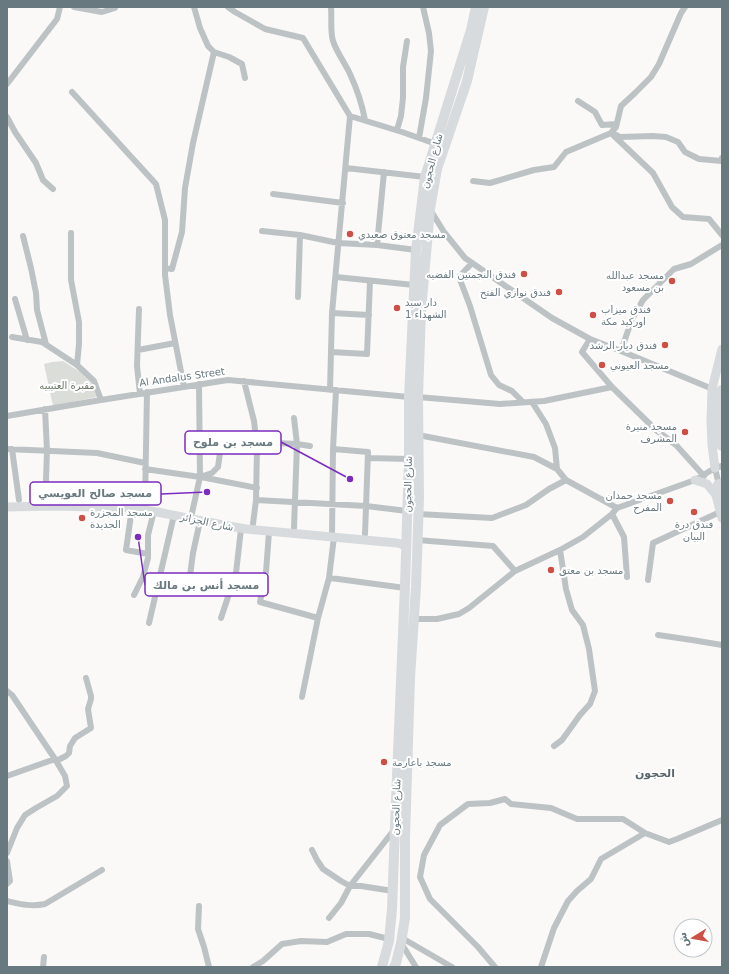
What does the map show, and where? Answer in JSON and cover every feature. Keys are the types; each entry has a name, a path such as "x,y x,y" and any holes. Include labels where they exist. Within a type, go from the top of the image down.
{"highway":[{"path":"719,391 722,445"}],"main road":[{"name":"شارع الحجون","path":"395,966 405,918 405,838 410,669 418,540 418,435 414,397 414,285 416,250 425,177 471,30 476,7"},
{"name":"شارع الحجون","path":"382,967 389,939 392,909 409,459 430,209 436,169 466,81 484,7"}],"street":[{"path":"7,84 57,19 60,7"},
{"path":"74,7 102,12 115,7"},
{"path":"194,7 200,28 208,46 214,52 229,57 242,64 245,78"},
{"path":"228,7 265,28 303,38 350,116 332,313 333,535 328,578 318,618 302,697"},
{"path":"331,7 332,34 334,42 356,88 365,120"},
{"path":"419,138 426,98 431,51 429,33 423,7"},
{"path":"473,181 490,183 534,170 554,168 566,152 611,133 616,127 621,106 651,77 659,64 685,7"},
{"path":"397,130 401,116 403,98 403,66 407,41"},
{"path":"165,268 172,269 182,232 185,188 193,143 214,52"},
{"path":"72,92 156,184 165,220 165,268 170,315 184,387"},
{"path":"578,101 595,112 602,125 616,124"},
{"path":"350,116 397,130 436,144"},
{"path":"7,117 15,132 36,163 43,180 53,189"},
{"path":"611,133 620,137 666,137 678,142 685,152 699,159 722,161 722,158"},
{"path":"611,133 653,173 672,208 683,217 709,219 722,235"},
{"path":"346,168 425,177"},
{"path":"377,245 384,172"},
{"path":"273,194 342,203"},
{"path":"430,209 444,232 465,258 552,318 590,339 719,391"},
{"path":"262,231 300,235 338,243 377,245 416,250"},
{"path":"71,233 71,280 79,322 77,364"},
{"path":"298,297 300,235"},
{"path":"23,236 36,293 37,310 46,344"},
{"path":"621,351 632,319 643,300 674,269 691,264 722,245"},
{"path":"472,263 459,278 470,306 491,375 499,385 512,391 523,402"},
{"path":"336,277 414,285"},
{"path":"331,352 367,354 370,281"},
{"path":"15,299 27,340"},
{"path":"139,309 137,366 140,394"},
{"path":"332,313 369,315"},
{"path":"12,337 42,342 77,364 94,381 101,400"},
{"path":"590,339 582,352 612,387 656,430 676,445 704,476"},
{"path":"138,350 176,343"},
{"path":"648,580 653,543 721,515 719,467 712,446 711,421 719,391 722,348"},
{"name":"Al Andalus Street","path":"7,416 228,380 500,404 544,401 612,387"},
{"path":"244,382 254,421 257,448 256,500 253,524"},
{"path":"192,513 200,477 198,384"},
{"path":"145,504 147,392"},
{"path":"532,402 546,424 555,448 557,469"},
{"path":"45,410 47,451 46,479 48,500"},
{"path":"294,418 298,444 294,502 294,528"},
{"path":"418,435 534,457 557,469 566,480 617,508"},
{"path":"200,477 212,473 218,467 220,453 224,446 236,443 256,442 310,446"},
{"path":"19,500 10,449 97,454 145,466 256,488"},
{"path":"333,449 368,452 365,534"},
{"path":"368,458 409,459"},
{"path":"414,619 437,619 459,614 469,608 515,571 560,550 583,537 612,514 617,508 695,480 719,467"},
{"path":"418,514 492,518 526,505 549,489 566,480"},
{"path":"695,480 708,484 719,492"},
{"name":"شارع الجزائر","path":"7,501 48,500 145,504 237,522 294,528 333,535 397,543 406,547"},
{"path":"256,500 366,506 407,511"},
{"name":"شارع الجزائر","path":"7,507 57,506 132,508 242,529 269,532 333,535 365,534 399,537 406,535"},
{"path":"132,508 126,550 148,554"},
{"path":"134,595 143,577 148,558 148,535 154,511"},
{"path":"612,514 624,537 626,577"},
{"path":"149,623 174,515"},
{"path":"188,591 193,553 200,521"},
{"path":"221,618 236,574 242,529"},
{"path":"269,532 266,572 260,602 318,618"},
{"path":"418,540 493,546 515,571"},
{"path":"554,746 562,740 590,704 595,691 589,649 583,625 572,610 566,590 560,550"},
{"path":"328,578 338,578 405,588"},
{"path":"658,635 722,645"},
{"path":"7,776 56,760 68,754 70,746 76,738 91,728 88,709 92,699 86,678"},
{"path":"7,691 56,760 67,786 57,796 25,815 17,828 7,853"},
{"path":"495,967 478,947 430,899 420,877 424,855 440,825 468,804 490,803 505,799 511,804 551,808 577,818 623,819 645,832 669,842 722,820"},
{"path":"329,918 341,903 350,886 395,829"},
{"path":"541,967 554,928 568,901 591,879 601,859 645,832"},
{"path":"312,850 323,869 350,886 361,886 393,891"},
{"path":"7,862 10,881 7,884"},
{"path":"7,901 23,905 39,906 45,904 102,870"},
{"path":"198,906 198,928 209,967"},
{"path":"253,967 263,961 282,944 301,941 327,942 346,934 369,934 389,939"},
{"path":"401,941 416,967"},
{"path":"401,941 452,967"},
{"path":"43,967 44,957"}],"green space":[{"name":"مقبرة العتيبيه","path":"63,361 80,372 91,383 97,397 53,406 44,364"}],"place":[{"name":"مسجد معتوق صعيدي","path":"350,234"},
{"name":"فندق النجمتين الفضيه","path":"524,274"},
{"name":"مسجد عبدالله بن مسعود","path":"672,281"},
{"name":"فندق نوازي الفتح","path":"559,292"},
{"name":"دار سيد الشهداء 1","path":"397,308"},
{"name":"فندق ميزاب اوركيد مكة","path":"593,315"},
{"name":"فندق ديار الرشد","path":"665,345"},
{"name":"مسجد العيوني","path":"602,365"},
{"name":"مسجد منيرة المشرف","path":"685,432"},
{"name":"مسجد بن ملوح","path":"350,479"},
{"name":"مسجد صالح العويسي","path":"207,492"},
{"name":"مسجد حمدان المفرح","path":"670,501"},
{"name":"فندق درة البيان","path":"694,512"},
{"name":"مسجد المجزرة الجديدة","path":"82,518"},
{"name":"مسجد أنس بن مالك","path":"138,537"},
{"name":"مسجد بن معتق","path":"551,570"},
{"name":"مسجد باعارمة","path":"384,762"}],"district":[{"name":"الحجون","path":"655,773"}]}
